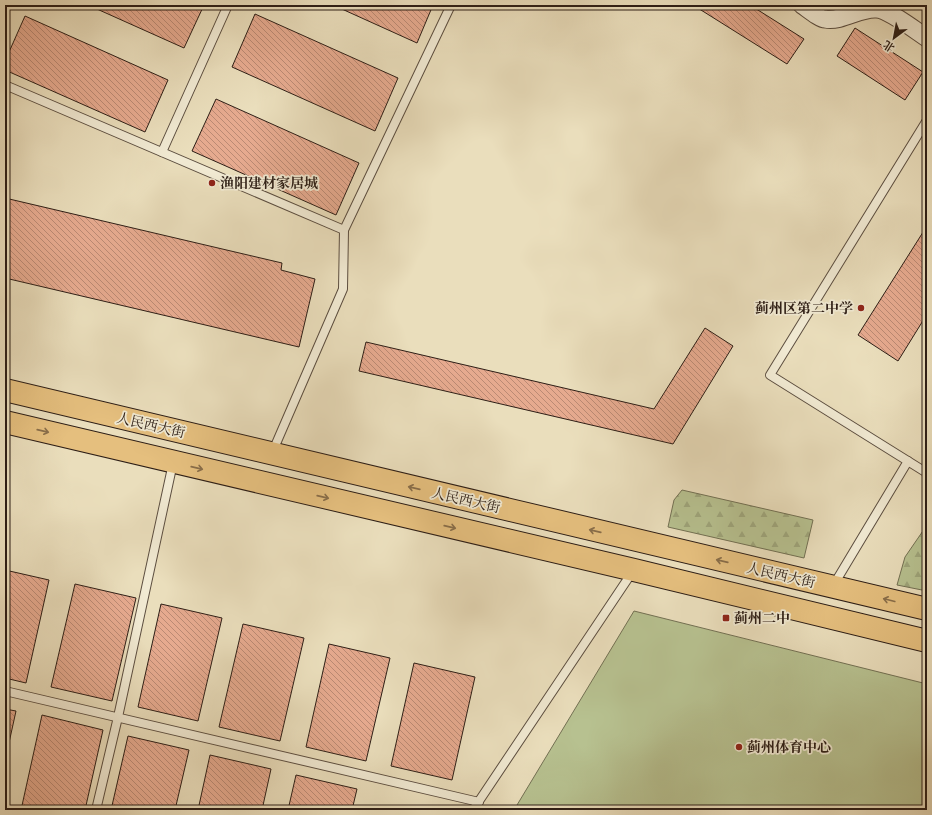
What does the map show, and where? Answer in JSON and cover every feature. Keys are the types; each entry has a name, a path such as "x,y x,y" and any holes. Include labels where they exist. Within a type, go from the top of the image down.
{"main road":[{"name":"人民西大街","path":"5,390 927,609"},
{"path":"5,422 634,570 927,641"}],"street":[{"path":"802,5 824,20 837,19 862,10 878,8 927,38"}],"lane":[{"path":"162,152 228,5"},
{"path":"272,454 342,289 344,230 452,5"},
{"path":"5,85 344,230"},
{"path":"927,120 770,375 927,473"},
{"path":"833,587 908,461"},
{"path":"96,810 174,462"},
{"path":"473,810 634,570"},
{"path":"5,691 479,802"}],"green space":[{"path":"682,490 813,520 804,558 668,527 674,500"},
{"path":"927,525 927,591 897,585 905,557"},
{"name":"蓟州体育中心","path":"634,611 927,684 927,810 514,810"}],"building":[{"path":"88,5 204,5 184,48"},
{"path":"333,5 433,5 417,43"},
{"path":"693,5 750,5 804,39 787,64"},
{"path":"255,14 398,78 375,131 232,67"},
{"path":"25,16 168,80 145,132 5,70 5,61"},
{"path":"855,28 923,72 905,100 837,56"},
{"path":"216,99 359,163 336,215 192,151"},
{"path":"5,198 282,263 281,270 315,279 299,347 5,278"},
{"path":"925,229 927,230 927,321 924,319 898,361 858,335"},
{"path":"705,328 733,346 673,444 359,371 366,342 654,409"},
{"path":"5,570 49,580 26,683 5,678"},
{"path":"75,584 136,598 112,701 51,687"},
{"path":"161,604 222,618 198,721 138,707"},
{"path":"243,624 304,638 280,741 219,727"},
{"path":"329,644 390,658 366,761 306,747"},
{"path":"414,663 475,677 452,780 391,766"},
{"path":"5,709 16,711 5,761"},
{"path":"42,715 103,730 85,810 21,810"},
{"path":"128,736 189,750 175,810 111,810"},
{"path":"210,755 271,769 262,810 198,810"},
{"path":"296,775 357,789 352,810 288,810"}],"place":[{"name":"渔阳建材家居城","path":"212,183"},
{"name":"蓟州区第二中学","path":"861,308"},
{"name":"蓟州二中","path":"726,618"},
{"name":"蓟州体育中心","path":"739,747"}]}
